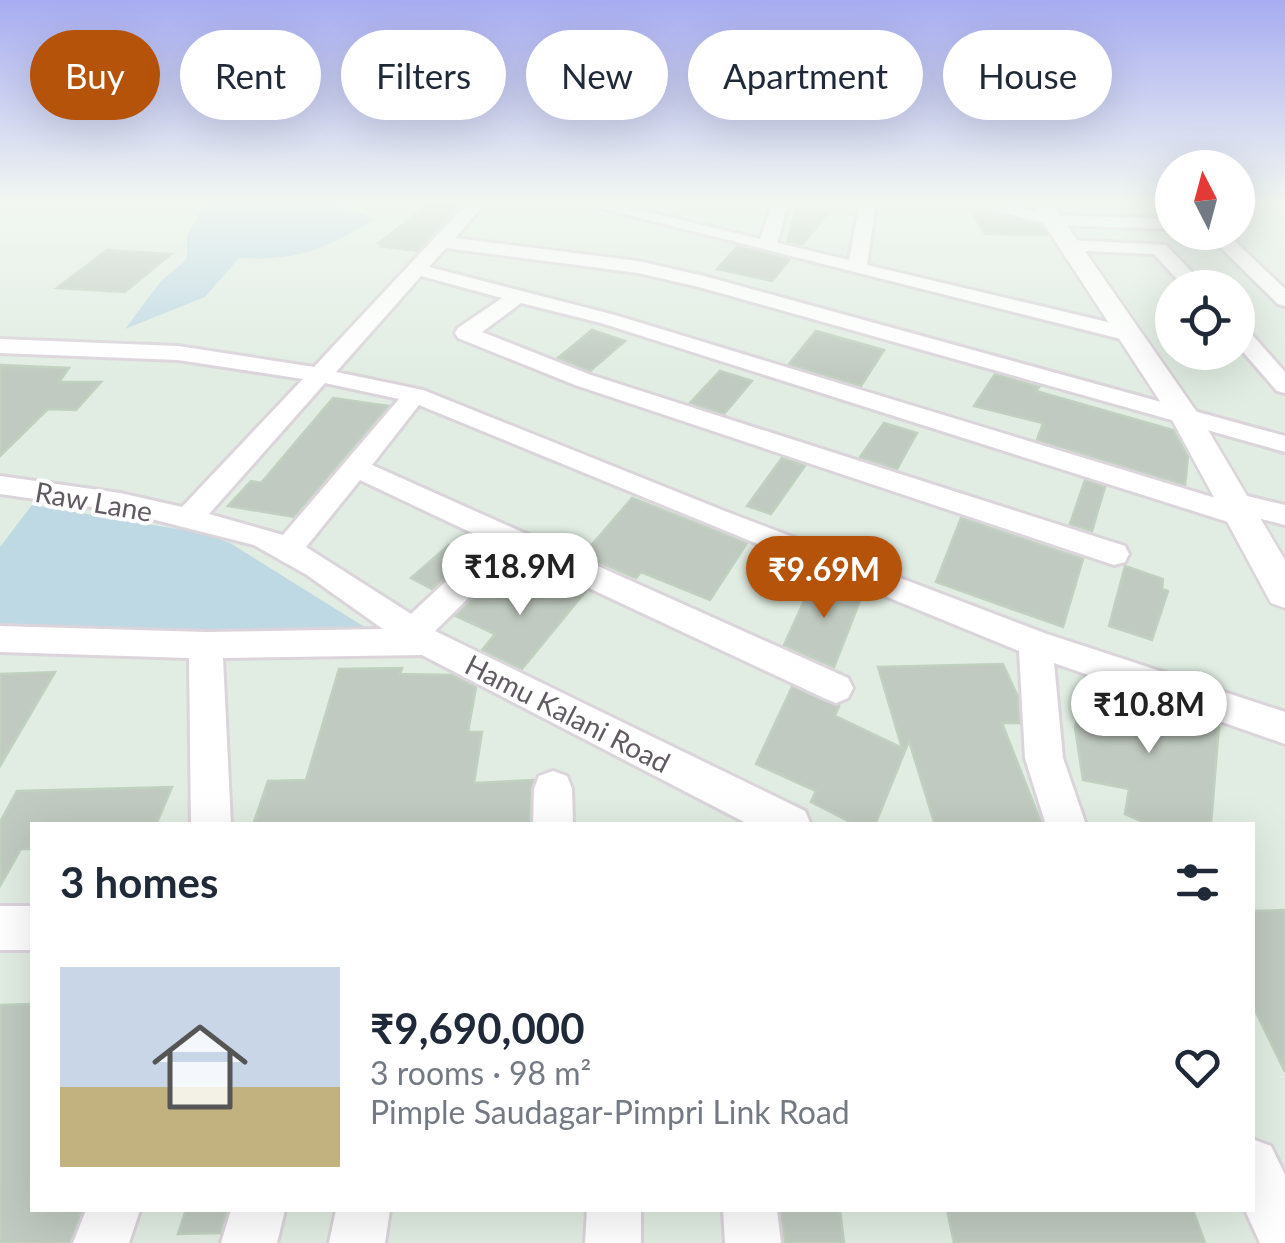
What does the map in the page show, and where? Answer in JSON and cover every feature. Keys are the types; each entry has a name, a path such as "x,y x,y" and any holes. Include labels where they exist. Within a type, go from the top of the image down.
{"street":[{"path":"188,519 428,259"},
{"path":"577,259 704,282 1285,444"},
{"path":"825,259 1129,334"},
{"path":"857,267 858,259"},
{"path":"1079,259 1186,418 1285,593"},
{"path":"1242,259 1285,300"},
{"path":"419,270 608,318 1239,509 1285,515"},
{"path":"519,296 466,333 584,380 1114,554"},
{"path":"0,346 178,352 321,374 414,395 716,519 1035,643 1285,728"},
{"path":"1255,352 1285,386"},
{"path":"288,550 414,395"},
{"path":"354,467 836,688"},
{"path":"0,514 11,487"},
{"name":"Raw Lane","path":"11,487 120,502 188,519"},
{"name":"Hamu Kalani Road","path":"188,519 263,537 420,637 784,822"},
{"path":"0,639 206,645 420,637 510,539"},
{"path":"1035,643 1044,758 1065,822"},
{"path":"206,645 211,822"},
{"path":"1255,1171 1285,1235"},
{"path":"101,1243 112,1212"},
{"path":"250,1243 258,1212"},
{"path":"357,1243 363,1212"},
{"path":"614,1212 614,1243"},
{"path":"750,1212 752,1243"}],"shaded area":[{"path":"187,259 238,259 205,297 125,329 161,281"},
{"path":"32,505 202,533 230,543 371,631 0,630 0,547"}],"building":[{"path":"95,259 165,259 125,292 57,288"},
{"path":"726,259 790,259 772,281 717,269"},
{"path":"592,330 625,341 590,371 558,358"},
{"path":"816,331 884,350 861,386 789,364"},
{"path":"0,365 69,368 59,382 101,382 76,410 48,409 0,456"},
{"path":"720,371 752,381 724,414 690,403"},
{"path":"995,374 1039,387 1036,391 1173,430 1188,457 1185,485 1037,440 1043,423 974,406"},
{"path":"333,398 388,406 294,517 228,506 251,481 261,483"},
{"path":"884,423 917,433 897,469 860,457"},
{"path":"782,458 805,466 771,514 747,506"},
{"path":"1085,480 1105,487 1092,531 1070,524"},
{"path":"632,498 747,543 710,600 641,572 636,578 583,555"},
{"path":"961,518 1083,559 1063,627 936,582"},
{"path":"449,545 468,555 432,589 411,578"},
{"path":"1125,566 1163,579 1162,589 1168,591 1152,640 1109,626"},
{"path":"815,577 863,593 834,667 784,645"},
{"path":"562,579 586,591 522,669 482,650 495,634 456,616 492,580 527,596 538,583 553,589"},
{"path":"1003,664 1018,697 1019,723 1002,723 1041,822 934,822 909,741 876,822 850,822 811,802 816,791 756,764 792,687 839,706 835,716 902,748 878,667"},
{"path":"402,668 400,674 452,675 476,687 468,732 482,732 474,783 533,780 529,822 254,822 268,781 306,780 339,669"},
{"path":"55,672 0,766 0,674"},
{"path":"1088,679 1219,725 1211,822 1143,822 1125,814 1129,789 1083,780 1075,727"},
{"path":"172,787 157,822 30,822 30,849 21,849 0,886 0,822 17,791"},
{"path":"1285,910 1285,1072 1255,1010 1255,911"},
{"path":"30,1004 30,1212 81,1212 70,1243 0,1243 0,1005"},
{"path":"185,1212 226,1212 220,1233 178,1234"},
{"path":"781,1212 840,1212 844,1243 785,1243"},
{"path":"947,1212 1194,1212 1205,1243 954,1243"}]}
